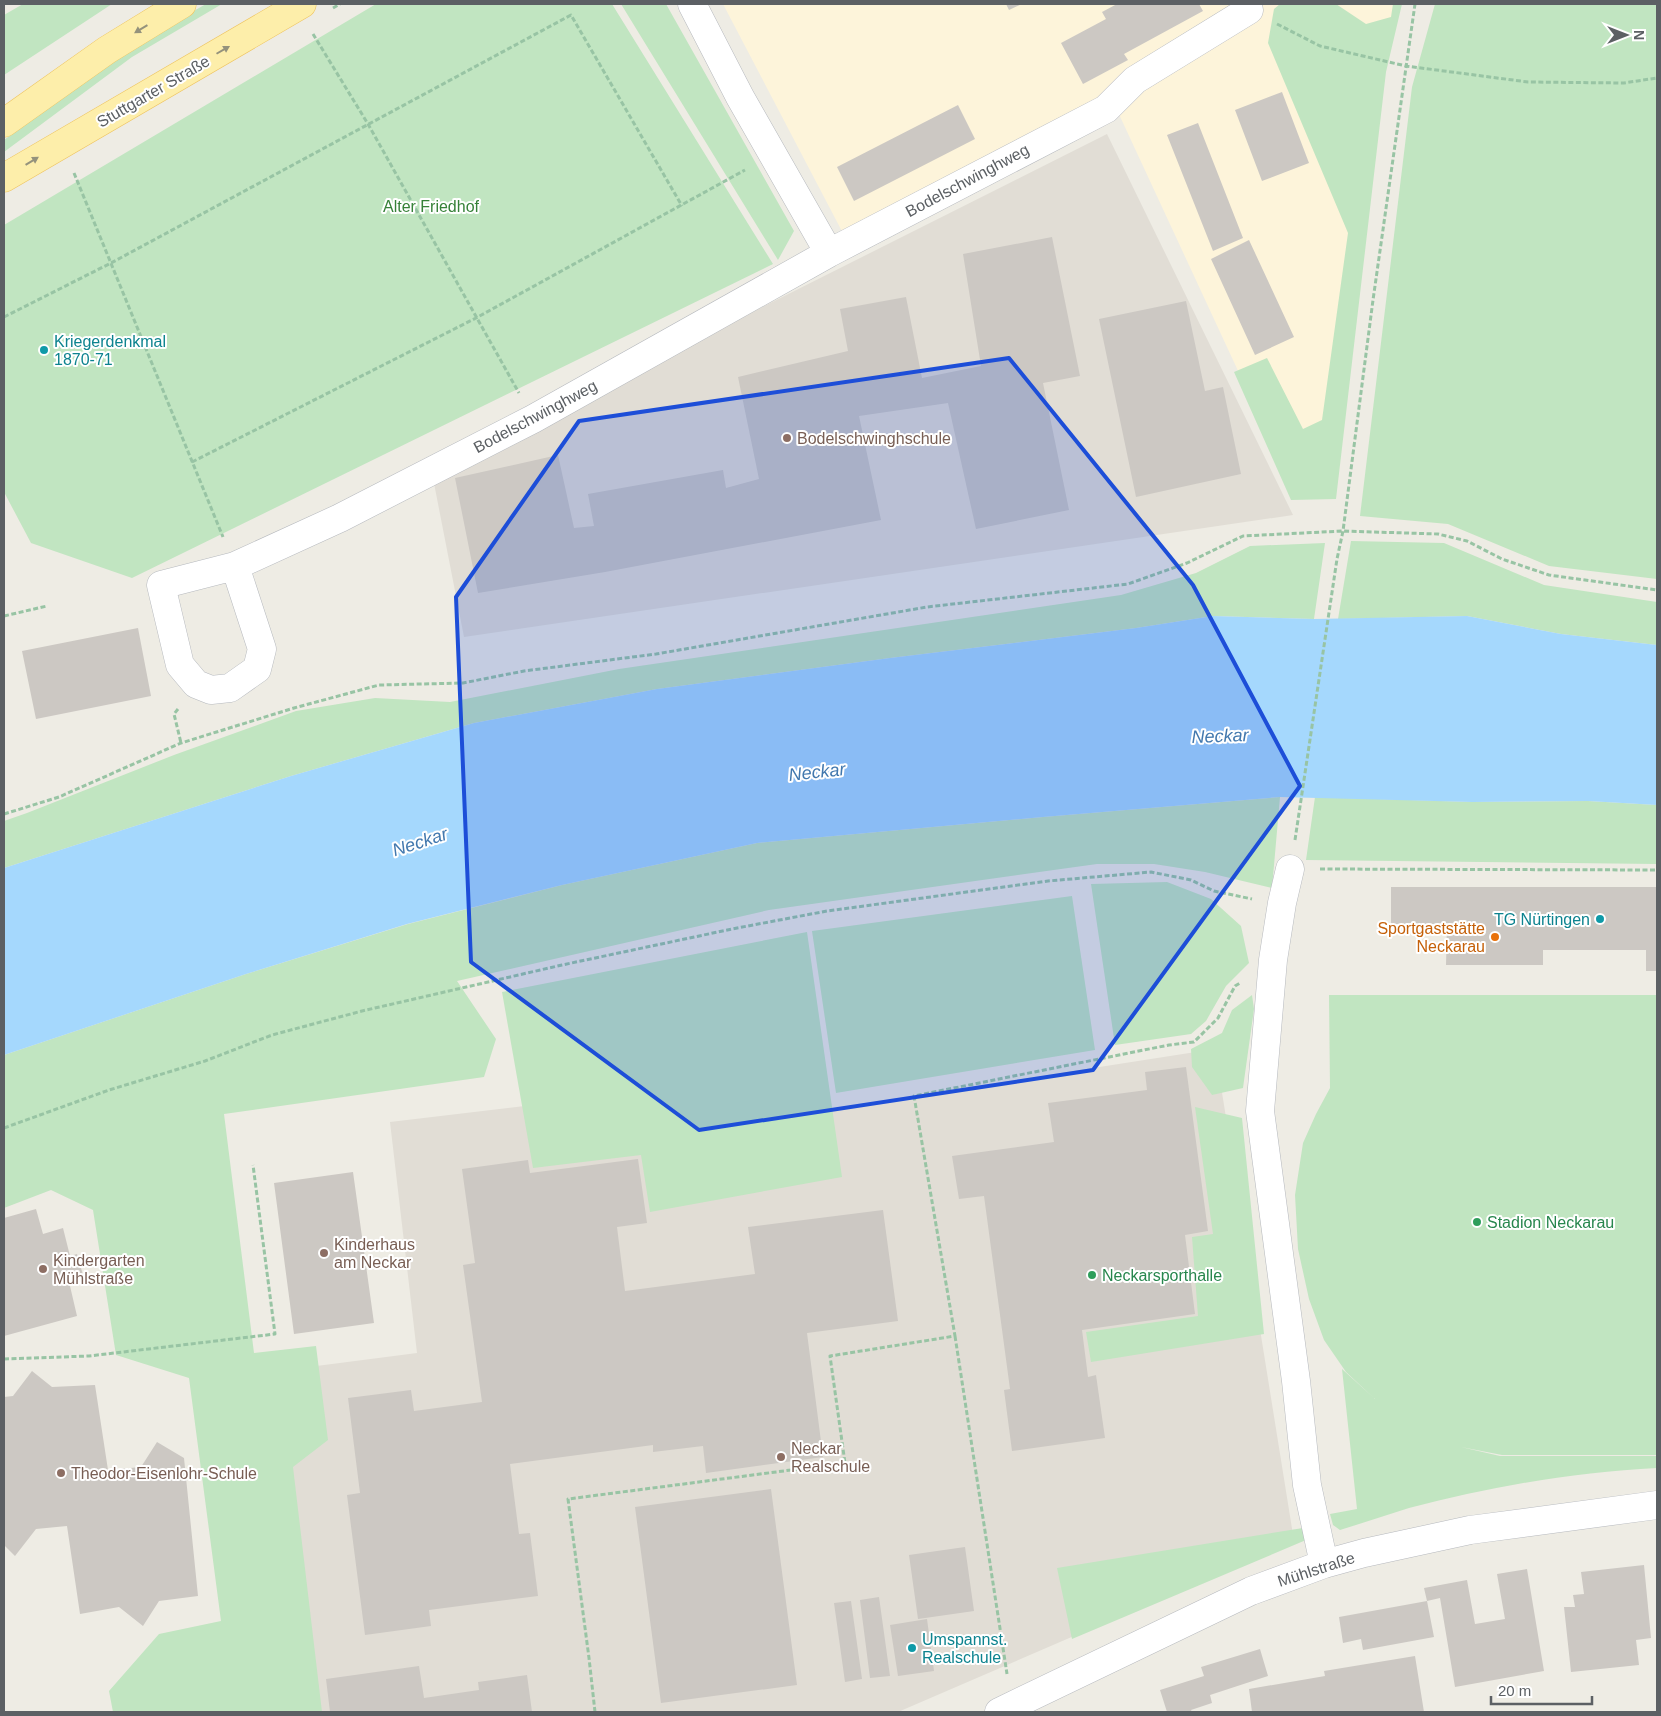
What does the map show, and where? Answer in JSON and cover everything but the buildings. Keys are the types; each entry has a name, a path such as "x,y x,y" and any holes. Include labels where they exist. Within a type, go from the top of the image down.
{"main road":[{"path":"4,123 107,50 182,4"},
{"name":"Stuttgarter Straße","path":"4,178 302,4"}],"street":[{"path":"692,4 740,97 829,253"},
{"name":"Bodelschwinghweg","path":"234,566 262,650 257,669 230,688 211,690 196,684 180,665 160,585 234,566 340,518 533,419 829,253 1106,109 1136,80 1249,10"},
{"path":"1290,869 1273,960 1260,1111 1296,1381 1307,1485 1324,1564"},
{"name":"Mühlstraße","path":"1006,1709 1251,1591 1324,1564 1364,1553 1470,1530 1657,1506"}],"path":[{"path":"1296,831 1337,559 1343,532 1415,4"},
{"path":"1249,10 1320,46 1406,66 1528,82 1624,83 1657,78"},
{"path":"4,317 111,263 571,15 682,206"},
{"path":"311,31 368,124 533,419"},
{"path":"192,462 476,318 774,154"},
{"path":"71,165 234,566"},
{"path":"4,814 59,797 181,743 294,708 379,685 464,683 524,671 656,654 927,608 1128,584 1188,563 1243,536 1343,532 1438,534 1467,541 1502,559 1549,575 1657,590"},
{"path":"4,616 47,606"},
{"path":"1290,869 1657,870"},
{"path":"4,1128 108,1090 205,1061 272,1035 362,1011 732,928 828,911 1048,881 1151,872 1191,880 1214,891 1262,902 1282,904"},
{"path":"1006,1709 955,1336 914,1096 1169,1045 1194,1042 1218,1018 1235,986 1273,960"},
{"path":"4,1359 89,1356 275,1334 253,1164"},
{"path":"595,1712 590,1658 568,1499 845,1463 830,1356 955,1336"}],"highlighted area":[{"path":"1009,358 1193,585 1300,786 1093,1070 699,1130 471,962 456,597 579,421"}],"shaded area":[{"path":"723,4 1400,4 1383,71 1333,496 1297,498 1111,97 846,239"},
{"path":"1107,134 1293,515 464,637 432,473"},
{"name":"Neckar Realschule","path":"1215,1049 1294,1541 898,1712 314,1712 270,1372 417,1353 390,1122 650,1091 655,1136"}],"green space":[{"path":"23,4 112,4 4,75 4,15"},
{"path":"206,4 222,4 132,57 4,152 4,140 128,52"},
{"name":"Alter Friedhof","path":"376,4 612,4 773,264 132,578 31,543 4,492 4,225"},
{"path":"621,4 666,4 794,231 778,260"},
{"path":"1280,4 1336,4 1366,24 1391,17 1393,4 1402,4 1386,72 1336,499 1291,500 1234,372 1267,358 1303,429 1322,420 1348,233 1268,43 1274,9"},
{"path":"1435,4 1657,4 1657,579 1549,566 1448,524 1360,516 1412,87"},
{"path":"1351,541 1444,543 1544,585 1657,602 1657,645 1561,634 1467,616 1338,619"},
{"path":"1325,543 1314,619 1213,616 1136,628 657,689 474,723 291,776 4,868 4,821 174,755 296,711 375,698 450,702 619,669 1121,595 1196,573 1250,546"},
{"path":"1280,797 1272,888 1205,872 1154,864 1097,864 769,910 457,981 496,1039 484,1077 224,1114 254,1353 316,1346 328,1440 293,1467 322,1712 113,1712 109,1691 159,1634 221,1621 189,1378 116,1355 93,1210 51,1190 4,1208 4,1055 246,974 408,924 562,885 757,843"},
{"path":"1315,797 1472,802 1588,801 1657,805 1657,864 1306,860"},
{"path":"1167,882 1211,899 1241,926 1249,963 1226,986 1206,1021 1191,1034 1115,1045 1091,884"},
{"path":"1072,896 1095,1050 836,1093 812,931"},
{"path":"807,932 842,1177 650,1212 641,1155 533,1168 502,992"},
{"path":"1252,995 1254,1009 1243,1088 1212,1095 1192,1067 1191,1049 1222,1033 1232,1010"},
{"name":"Stadion Neckarau","path":"1329,995 1657,995 1657,1455 1502,1455 1461,1447 1500,1456 1657,1456 1657,1468 1594,1473 1501,1487 1409,1508 1340,1530 1333,1525 1330,1514 1357,1509 1342,1369 1375,1399 1346,1372 1324,1340 1309,1299 1298,1249 1295,1195 1303,1143 1330,1088"},
{"path":"1195,1107 1242,1118 1264,1334 1091,1362 1086,1332 1198,1316 1192,1237 1213,1234"},
{"path":"1303,1528 1306,1540 1072,1639 1057,1568"}],"water":[{"name":"Neckar","path":"1213,616 1314,619 1467,616 1561,634 1657,645 1657,805 1588,801 1472,802 1280,797 757,843 562,885 407,924 246,974 4,1055 4,868 291,776 474,723 657,689 1136,628"}],"place":[{"name":"Kriegerdenkmal 1870-71","path":"44,350"},
{"name":"Bodelschwinghschule","path":"787,438"},
{"name":"TG Nürtingen","path":"1600,919"},
{"name":"Sportgaststätte Neckarau","path":"1495,937"},
{"name":"Stadion Neckarau","path":"1477,1222"},
{"name":"Kinderhaus am Neckar","path":"324,1253"},
{"name":"Kindergarten Mühlstraße","path":"43,1269"},
{"name":"Neckarsporthalle","path":"1092,1275"},
{"name":"Neckar Realschule","path":"781,1457"},
{"name":"Theodor-Eisenlohr-Schule","path":"61,1473"},
{"name":"Umspannst. Realschule","path":"912,1648"}]}
